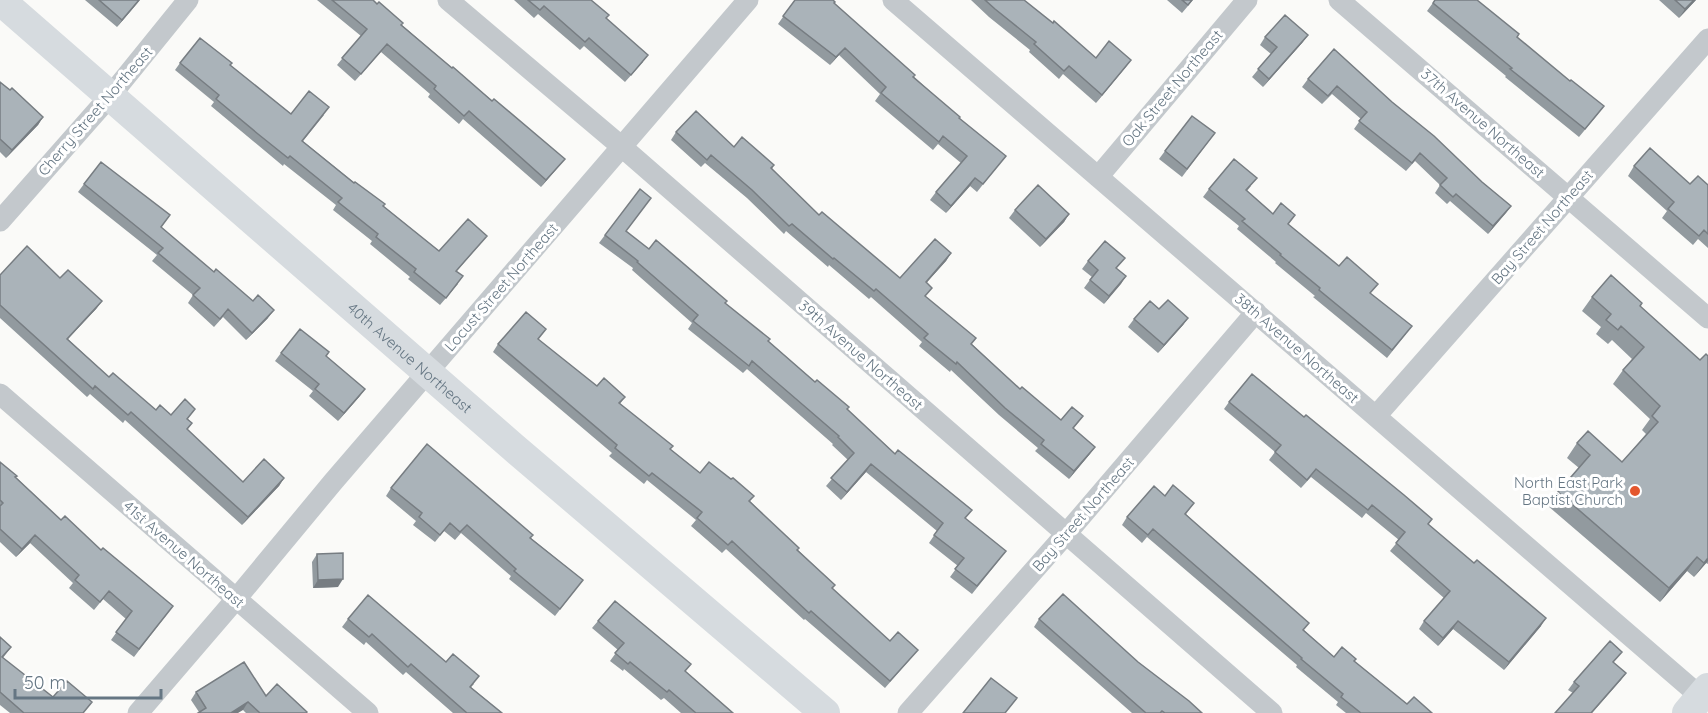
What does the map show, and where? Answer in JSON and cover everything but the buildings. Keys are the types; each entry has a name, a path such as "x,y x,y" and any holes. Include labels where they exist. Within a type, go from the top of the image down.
{"street":[{"name":"40th Avenue Northeast","path":"0,0 428,373 825,713"},
{"name":"Cherry Street Northeast","path":"0,221 111,95 188,0"},
{"name":"39th Avenue Northeast","path":"448,0 622,147 1272,713"},
{"name":"Locust Street Northeast","path":"138,713 237,599 333,482 748,0"},
{"name":"38th Avenue Northeast","path":"893,0 1376,416 1699,700"},
{"name":"Oak Street Northeast","path":"1098,177 1247,0"},
{"name":"37th Avenue Northeast","path":"1339,0 1708,318"},
{"name":"Bay Street Northeast","path":"1376,416 1708,39"},
{"name":"Bay Street Northeast","path":"908,713 1066,534 1256,312"},
{"name":"41st Avenue Northeast","path":"0,394 368,713"}],"place":[{"name":"North East Park Baptist Church","path":"1635,491"}]}
